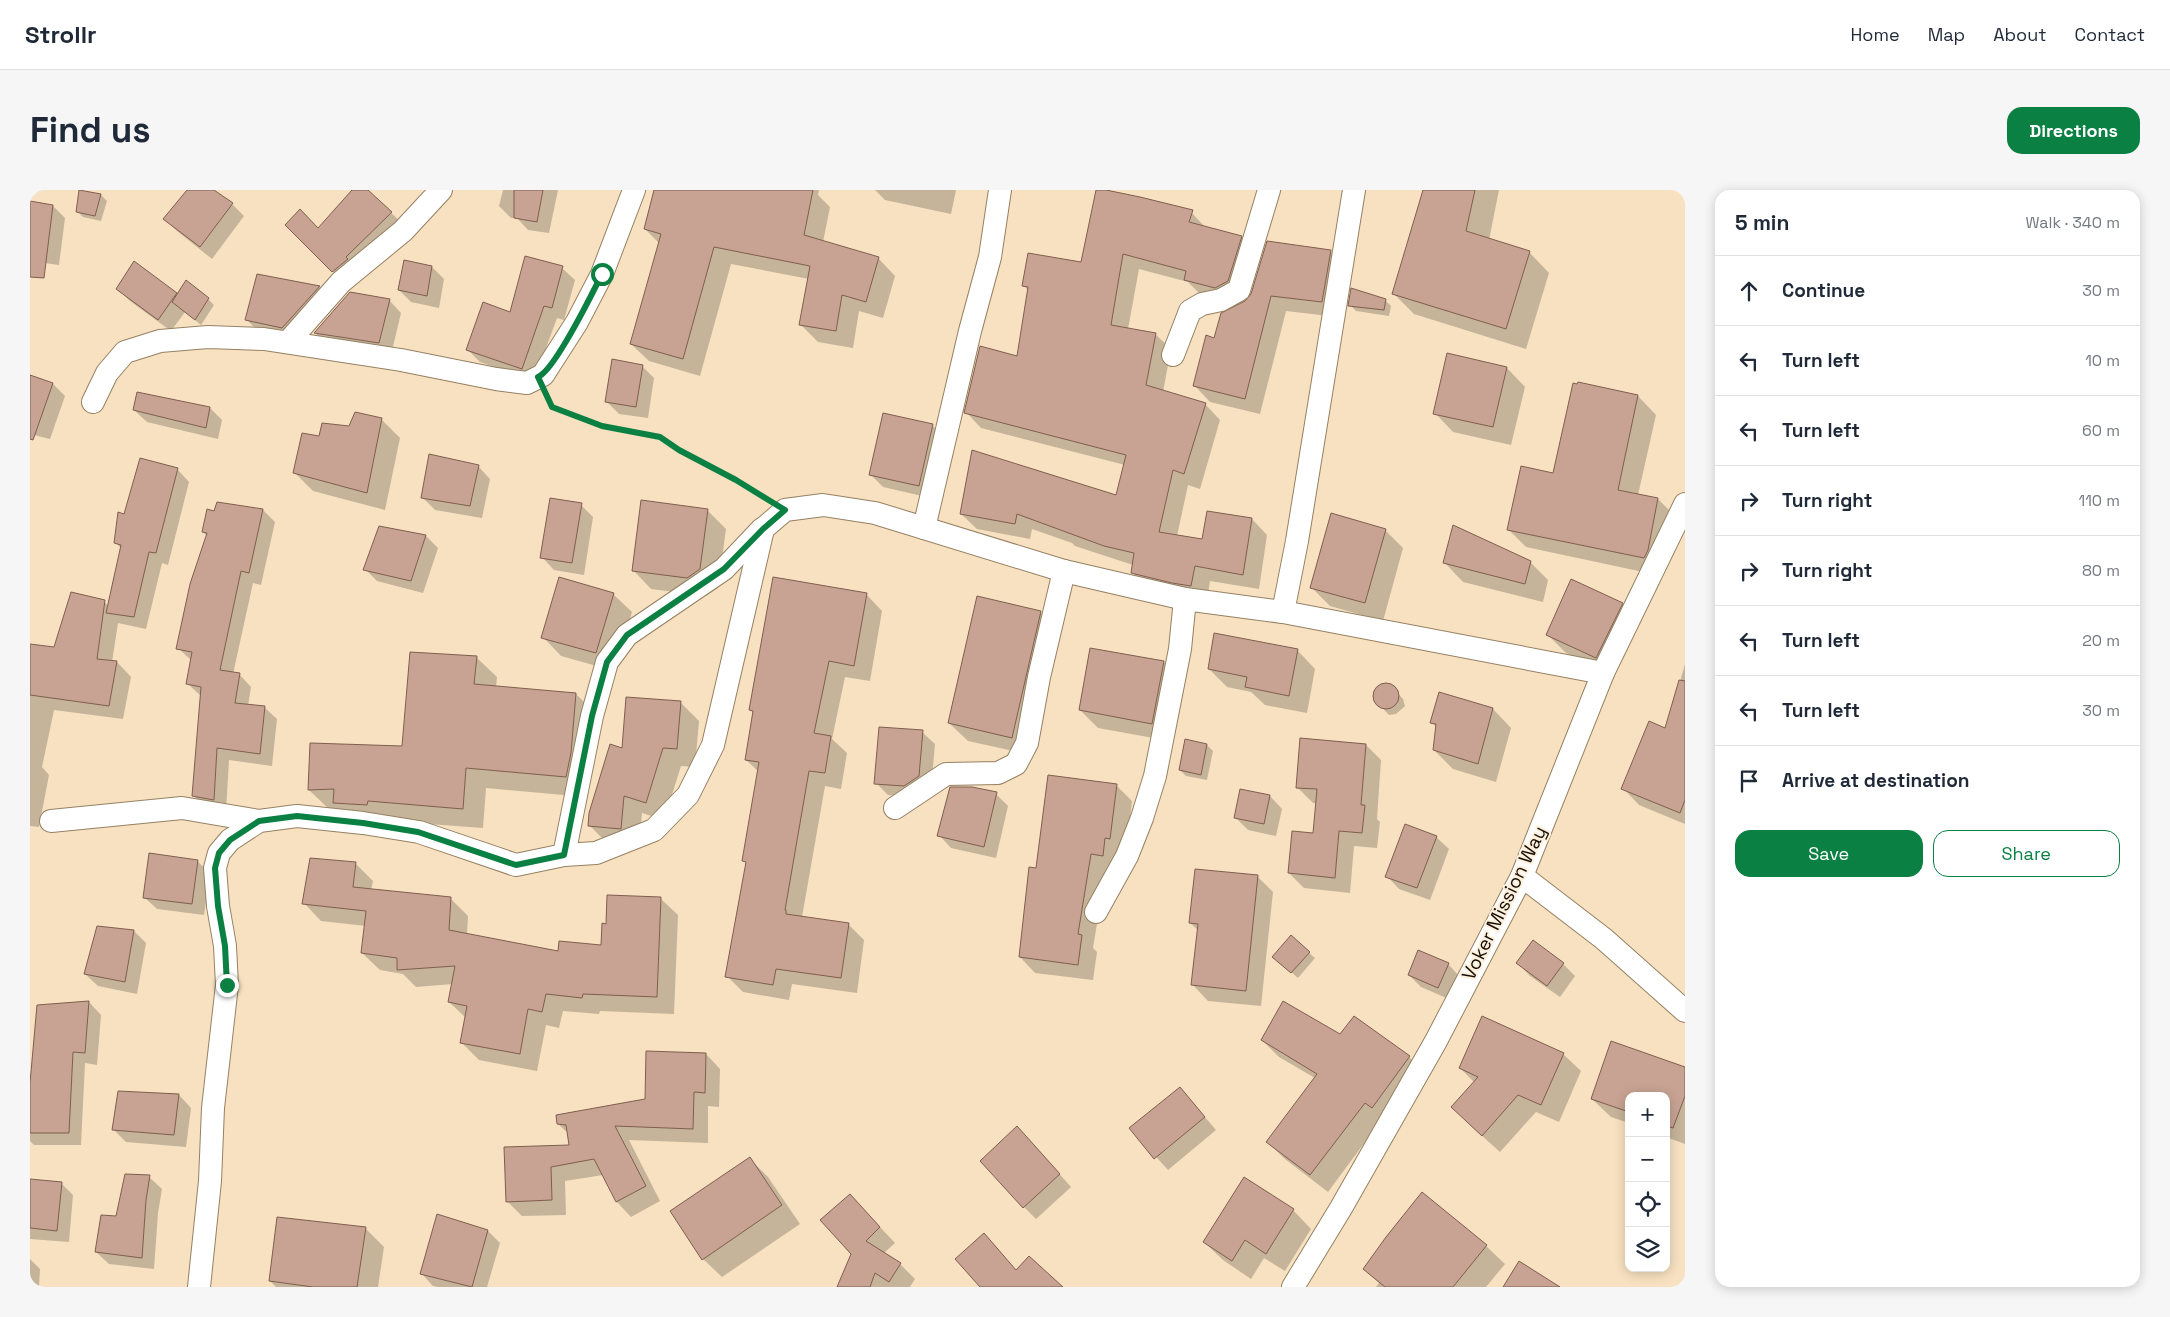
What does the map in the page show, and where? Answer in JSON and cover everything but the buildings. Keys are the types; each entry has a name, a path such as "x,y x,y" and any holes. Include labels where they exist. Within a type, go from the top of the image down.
{"street":[{"path":"288,342 341,282 403,231 441,190"},
{"path":"93,402 107,373 125,352 160,341 208,337 264,338 444,367 496,379 527,383 543,375 577,322 602,274 634,190"},
{"path":"924,528 970,331 990,257 1000,190"},
{"path":"1173,355 1190,311 1202,304 1221,300 1239,290 1269,190"},
{"path":"1283,612 1297,541 1354,190"},
{"name":"Voker Mission Way","path":"1292,1287 1341,1208 1436,1042 1522,876 1603,673 1685,504"},
{"path":"564,855 592,716 607,662 627,635 724,569 763,529 785,510 823,505 875,513 1064,571 1185,599 1283,612 1603,673"},
{"path":"51,821 182,808 259,821 297,816 363,823 418,832 516,865 564,855 596,853 654,830 688,795 713,746 763,529"},
{"path":"894,808 946,774 998,773 1016,764 1027,743 1039,677 1064,571"},
{"path":"1096,912 1126,856 1142,818 1155,776 1180,649 1185,599"},
{"path":"199,1287 210,1181 213,1108 227,985 225,946 218,906 215,868 219,853 230,840 259,821"},
{"path":"1522,876 1604,939 1685,1011"}],"path":[{"path":"538,377 552,407 602,426 660,437 679,450 736,480 785,510"}],"route":[{"path":"227,985 225,946 218,906 215,868 219,853 230,840 259,821 297,816 363,823 418,832 516,865 564,855 592,716 607,662 627,635 724,569 763,529 785,510 736,480 679,450 660,437 602,426 552,407 538,377 543,375 558,353 577,322 602,274"}]}
